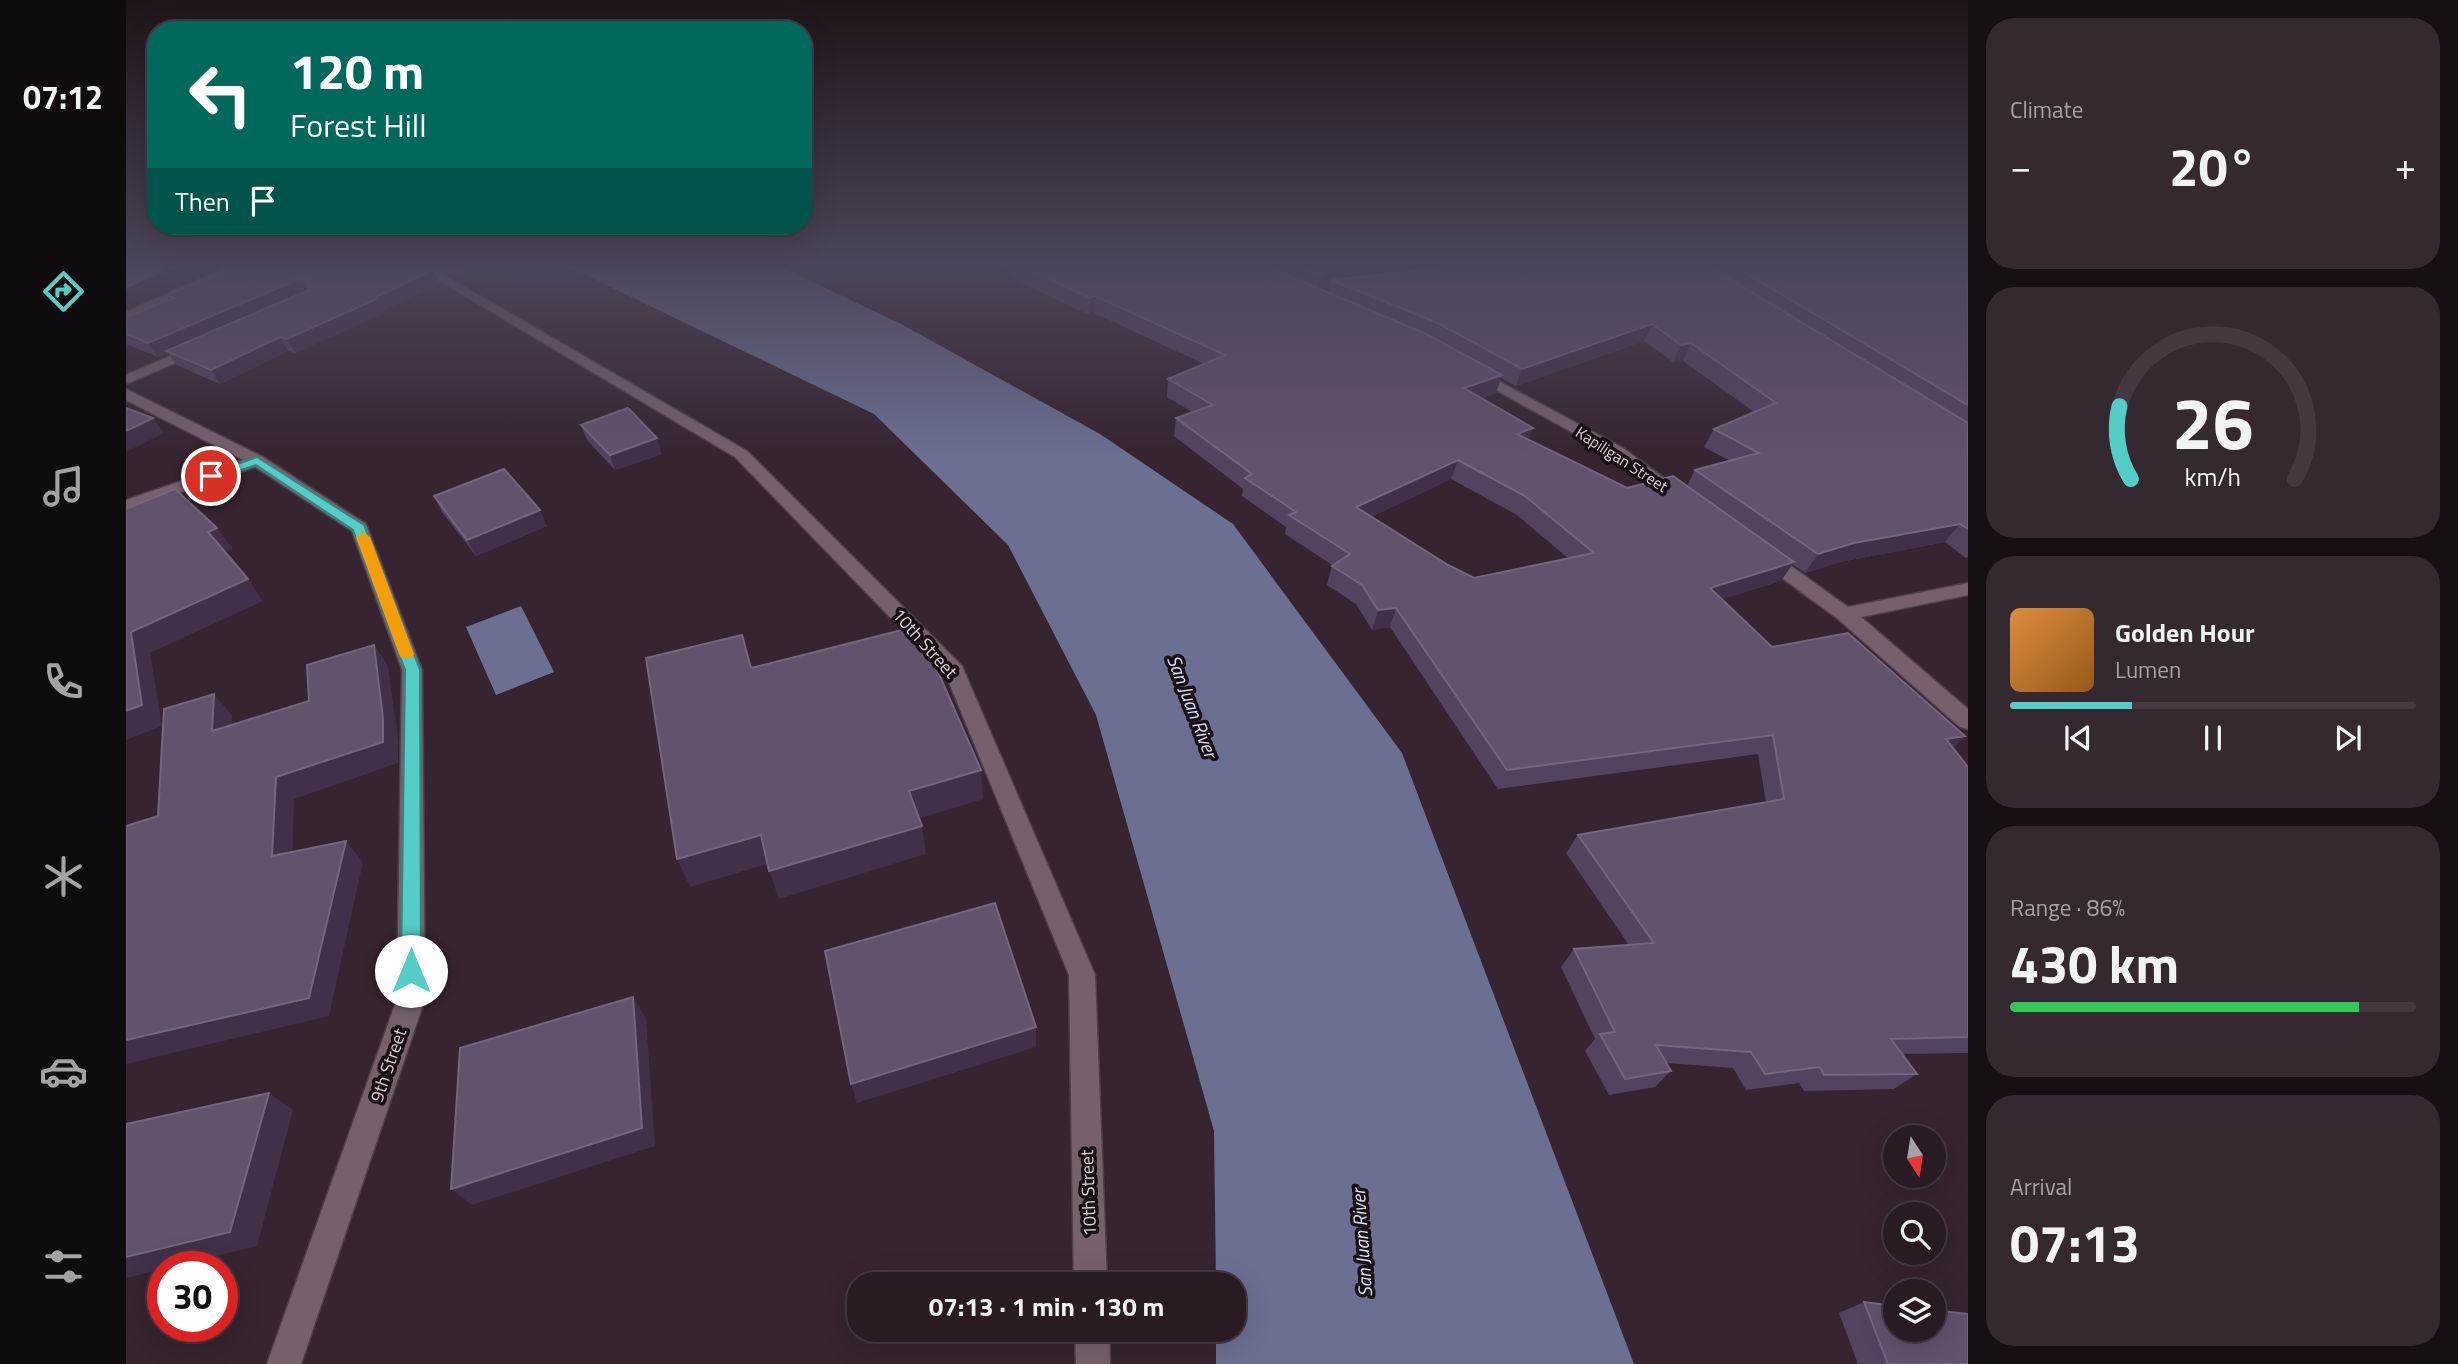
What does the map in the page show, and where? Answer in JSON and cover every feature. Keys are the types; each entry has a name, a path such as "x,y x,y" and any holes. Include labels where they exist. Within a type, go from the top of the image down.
{"street":[{"name":"10th Street","path":"527,329 741,454 955,671 1082,975 1091,1272"},
{"path":"126,380 212,342"},
{"name":"Kapiligan Street","path":"1463,366 1616,452 1693,506"},
{"name":"9th Street","path":"126,394 257,461 359,528 412,670 411,999 284,1364"},
{"path":"126,506 257,461"},
{"path":"1747,544 1845,614 1968,721"},
{"path":"1845,614 1968,589"},
{"path":"1092,1342 1093,1364"}],"water":[{"name":"San Juan River","path":"697,329 909,329 1100,434 1233,524 1402,753 1634,1364 1216,1364 1216,1342 1246,1342 1246,1272 1216,1272 1214,1131 1096,715 1008,545 874,414"},
{"path":"521,606 554,672 496,695 466,627"}],"building":[{"path":"126,329 182,329 148,343 126,334"},
{"path":"218,329 310,329 287,339 280,337 211,370 166,351"},
{"path":"1167,329 1413,329 1502,375 1464,388 1533,428 1517,434 1627,488 1673,476 1794,562 1710,588 1772,647 1848,633 1965,736 1946,739 1968,767 1968,1037 1891,1039 1917,1074 1824,1075 1820,1067 1765,1074 1751,1052 1656,1045 1671,1071 1625,1079 1600,1034 1615,1032 1574,949 1654,943 1578,835 1784,799 1773,735 1507,770 1396,608 1378,610 1362,585 1332,566 1350,554 1289,515 1296,512 1245,478 1252,474 1176,418 1213,405 1168,379 1225,355","holes":["1458,460 1525,496 1594,553 1474,578 1448,565 1356,507"]},
{"path":"1448,329 1639,329 1522,369"},
{"path":"1658,329 1812,329 1968,423 1968,529 1960,524 1854,543 1818,554 1695,470 1759,453 1714,429 1776,403 1691,343 1681,345"},
{"path":"1839,329 1968,329 1968,405"},
{"path":"126,408 153,418 126,431"},
{"path":"628,408 657,438 610,455 581,425"},
{"path":"504,469 540,510 467,540 434,496"},
{"path":"175,489 217,528 208,532 248,579 131,632 142,705 126,711 126,509"},
{"path":"918,626 981,770 909,791 922,826 769,871 761,835 677,859 646,658 742,635 751,668"},
{"path":"374,645 383,718 383,742 276,777 272,856 346,841 309,998 126,1040 126,826 158,816 164,709 214,694 212,731 309,701 307,665"},
{"path":"995,903 1036,1027 851,1084 825,951"},
{"path":"633,997 642,1128 451,1189 460,1048"},
{"path":"269,1093 230,1232 126,1257 126,1124"},
{"path":"1864,1302 1883,1304 1883,1342 1946,1342 1946,1311 1968,1314 1968,1364 1888,1364"}],"slow traffic":[{"path":"363,537 406,654"}],"route":[{"path":"211,476 257,461 359,528 412,670 411,971"}]}
